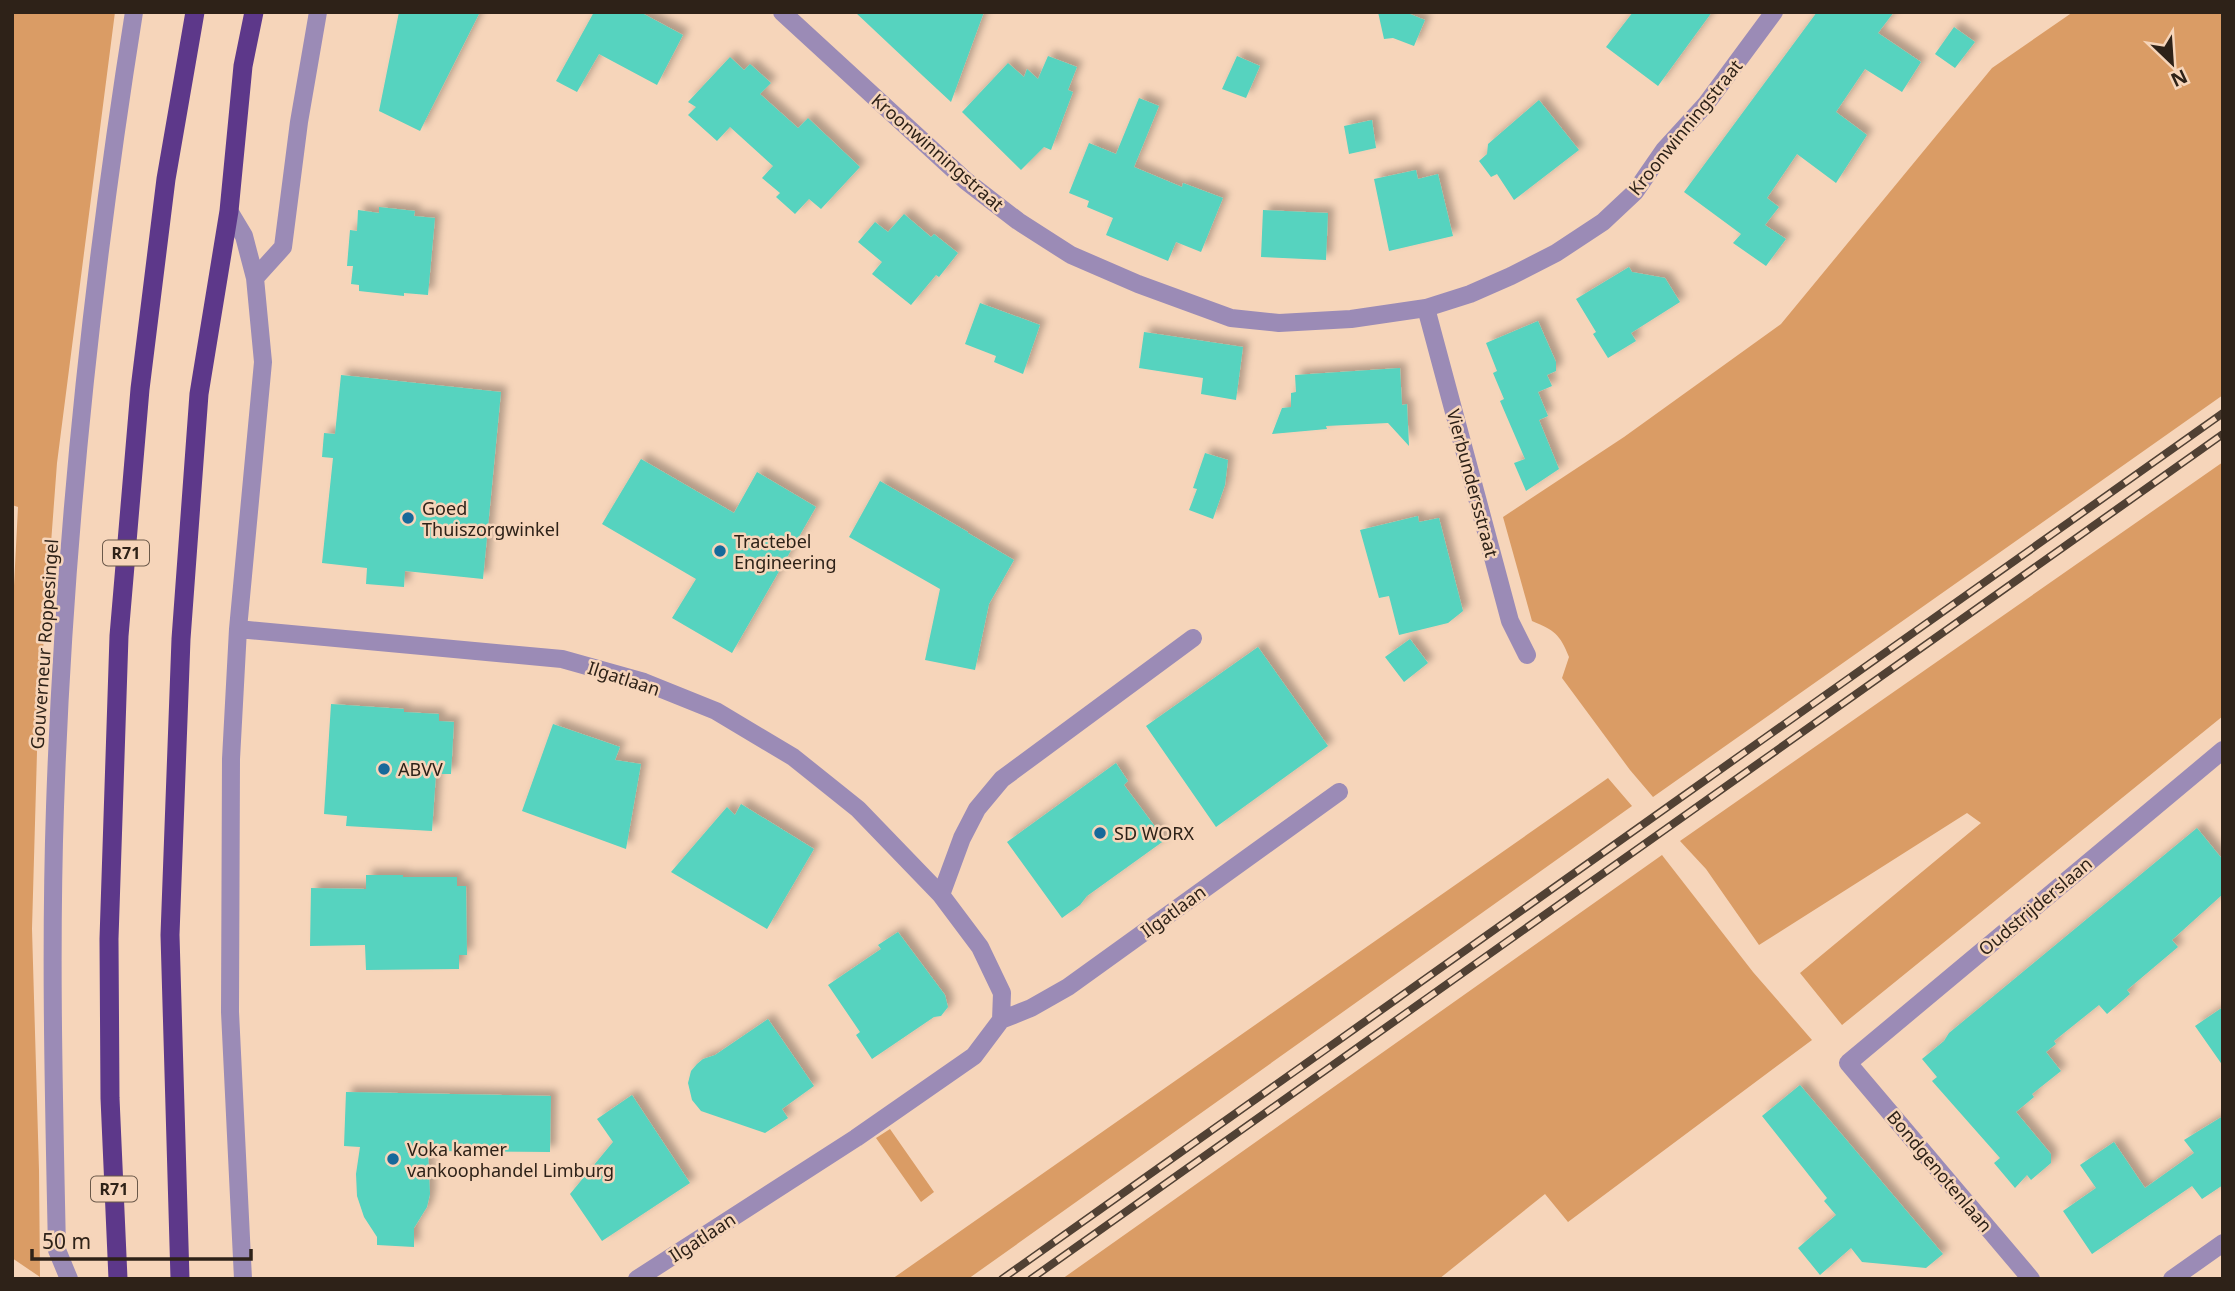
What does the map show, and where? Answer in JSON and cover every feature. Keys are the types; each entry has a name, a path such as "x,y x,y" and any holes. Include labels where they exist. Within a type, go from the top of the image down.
{"highway":[{"name":"R71","path":"118,1279 110,1098 109,939 119,636 140,389 166,179 195,12"},
{"path":"180,1279 170,935 181,639 199,394 229,211 243,66 254,12"}],"street":[{"name":"Gouverneur Roppesingel","path":"69,1279 57,1250 52,1012 55,806 79,436 97,276 134,12"},
{"path":"255,278 283,247 299,122 318,12"},
{"name":"Kroonwinningstraat","path":"782,12 966,181 1018,221 1071,255 1138,284 1231,318 1279,323 1351,319 1426,308 1470,294 1556,253 1602,222 1635,192 1664,150 1706,104 1774,12"},
{"path":"229,211 244,236 255,278 264,362 238,629 231,759 230,1012 243,1279"},
{"name":"Vierbundersstraat","path":"1426,308 1510,621 1527,655"},
{"name":"Ilgatlaan","path":"238,629 562,659 644,682 716,711 793,757 858,809 941,895 980,947 1002,993 1001,1020"},
{"path":"941,895 962,838 977,809 1002,779 1193,638"},
{"name":"Oudstrijderslaan","path":"1848,1063 2223,750"},
{"name":"Ilgatlaan","path":"636,1279 856,1138 974,1056 1001,1020 1031,1008 1068,987 1339,792"},
{"name":"Bondgenotenlaan","path":"1848,1063 2031,1279"},
{"path":"2172,1279 2223,1243"}],"shaded area":[{"path":"12,12 115,12 57,463 38,717 32,929 40,1277 12,1258 12,625 18,507 12,505"},
{"path":"2073,12 2223,12 2223,395 1653,797 1562,678 1569,657 1563,643 1555,634 1532,621 1503,517 1624,437 1781,324 1992,68"},
{"path":"2223,462 2223,716 1842,1025 1800,973 1981,823 1967,813 1759,945 1706,869 1680,841"},
{"path":"1608,778 1632,806 968,1279 892,1279"},
{"path":"1662,855 1753,972 1812,1040 1568,1222 1545,1194 1439,1279 1062,1279"},
{"path":"890,1129 934,1192 921,1202 876,1138"}],"building":[{"path":"399,12 480,12 420,131 379,111"},
{"path":"594,12 640,12 683,35 657,85 599,54 577,92 556,81"},
{"path":"855,12 984,12 951,102 923,76"},
{"path":"1378,12 1405,12 1425,20 1414,46 1393,38 1384,39"},
{"path":"1633,12 1712,12 1658,86 1606,47"},
{"path":"1817,12 1894,12 1878,33 1921,62 1902,92 1865,69 1836,112 1867,135 1836,183 1797,154 1767,198 1779,207 1765,225 1786,239 1766,266 1733,243 1741,234 1684,192"},
{"path":"1954,27 1975,42 1955,68 1935,54"},
{"path":"1048,56 1077,67 1068,90 1073,92 1051,150 1044,147 1021,170 962,112 1008,63 1024,77 1027,69 1038,79"},
{"path":"1237,56 1260,66 1246,98 1222,89"},
{"path":"730,57 744,70 750,64 771,83 760,94 798,128 808,118 860,167 821,209 809,199 795,214 776,197 780,193 762,178 773,166 730,127 717,141 688,115 696,107 688,102"},
{"path":"1139,98 1159,106 1134,167 1182,187 1183,183 1223,198 1201,252 1176,242 1168,261 1106,235 1113,218 1087,207 1089,201 1069,193 1089,143 1116,154"},
{"path":"1539,100 1579,150 1514,200 1497,174 1491,177 1479,161 1487,154 1488,144"},
{"path":"1372,120 1376,148 1349,154 1344,126"},
{"path":"1416,170 1418,179 1438,174 1453,236 1389,251 1374,179"},
{"path":"379,207 415,211 414,216 435,218 428,295 404,293 404,296 359,291 359,285 351,284 353,266 347,266 350,230 357,231 358,210 379,213"},
{"path":"1263,210 1328,213 1326,260 1261,257"},
{"path":"904,214 931,237 934,234 958,253 911,305 872,274 882,262 858,242 875,222 888,232"},
{"path":"1629,267 1632,272 1665,278 1680,302 1631,333 1636,341 1608,358 1576,299"},
{"path":"980,303 1040,325 1023,374 994,362 996,356 965,344"},
{"path":"1538,321 1556,362 1556,371 1547,375 1552,386 1538,392 1548,416 1539,420 1559,469 1526,491 1514,463 1525,459 1500,401 1504,399 1493,373 1497,371 1486,343"},
{"path":"1144,332 1243,347 1236,400 1201,394 1203,378 1139,368"},
{"path":"1400,368 1402,405 1407,404 1409,446 1388,423 1326,426 1327,429 1272,434 1282,408 1291,407 1291,393 1296,392 1295,375"},
{"path":"341,375 501,392 483,579 405,571 404,587 366,584 367,568 322,563 333,458 322,457 324,433 335,434"},
{"path":"1205,453 1228,460 1225,485 1213,519 1189,510"},
{"name":"Tractebel Engineering","path":"641,459 734,513 757,472 816,507 732,653 672,618 696,579 602,524"},
{"path":"880,481 1014,560 989,604 975,670 925,660 940,589 849,537"},
{"path":"1418,516 1419,522 1439,518 1463,611 1448,623 1399,635 1389,596 1379,598 1360,530"},
{"path":"1410,639 1428,663 1404,682 1385,657"},
{"path":"1258,647 1328,746 1216,827 1146,726"},
{"name":"ABVV","path":"331,704 439,714 439,721 454,722 451,774 436,774 432,831 346,826 347,816 324,814"},
{"path":"553,724 620,747 615,760 641,764 626,849 522,811"},
{"name":"SD WORX","path":"1116,763 1128,781 1124,785 1165,840 1087,896 1080,905 1062,918 1007,842"},
{"path":"741,804 814,849 767,929 671,872 727,807 735,815"},
{"path":"2197,828 2223,860 2223,894 2172,940 2178,947 2127,990 2130,994 2107,1014 2099,1005 2054,1041 2056,1044 2046,1052 2061,1071 2032,1094 2034,1097 2016,1112 2051,1154 2051,1163 2031,1180 2027,1175 2015,1188 1994,1163 2000,1158 1932,1081 1937,1077 1922,1059 1944,1041 1949,1033"},
{"path":"366,875 457,877 457,886 466,886 467,955 459,955 459,969 366,970 365,945 310,946 311,888 366,889"},
{"path":"898,932 945,995 948,1007 941,1016 934,1017 872,1059 856,1035 860,1032 828,985 881,949 878,945"},
{"path":"2223,1007 2223,1066 2195,1026"},
{"path":"768,1019 814,1086 782,1109 788,1118 765,1133 701,1111 692,1100 688,1083 691,1071 703,1059 715,1055"},
{"path":"1800,1085 1943,1254 1926,1268 1862,1262 1851,1248 1820,1275 1798,1248 1836,1215 1824,1201 1827,1198 1762,1116"},
{"name":"Voka kamer vankoophandel Limburg","path":"346,1092 551,1096 550,1152 428,1151 430,1194 427,1207 414,1228 414,1247 377,1245 377,1237 364,1217 357,1196 356,1174 360,1147 344,1146"},
{"path":"632,1095 690,1183 602,1241 570,1194 613,1142 597,1119"},
{"path":"2223,1116 2223,1185 2202,1199 2192,1186 2092,1254 2063,1211 2096,1188 2080,1165 2114,1142 2145,1188 2194,1153 2184,1140"}],"railway":[{"path":"1002,1279 2223,413"},
{"path":"1031,1279 2223,434"}],"place":[{"name":"Goed Thuiszorgwinkel","path":"408,518"},
{"name":"Tractebel Engineering","path":"720,551"},
{"name":"ABVV","path":"384,769"},
{"name":"SD WORX","path":"1100,833"},
{"name":"Voka kamer vankoophandel Limburg","path":"393,1159"}]}
